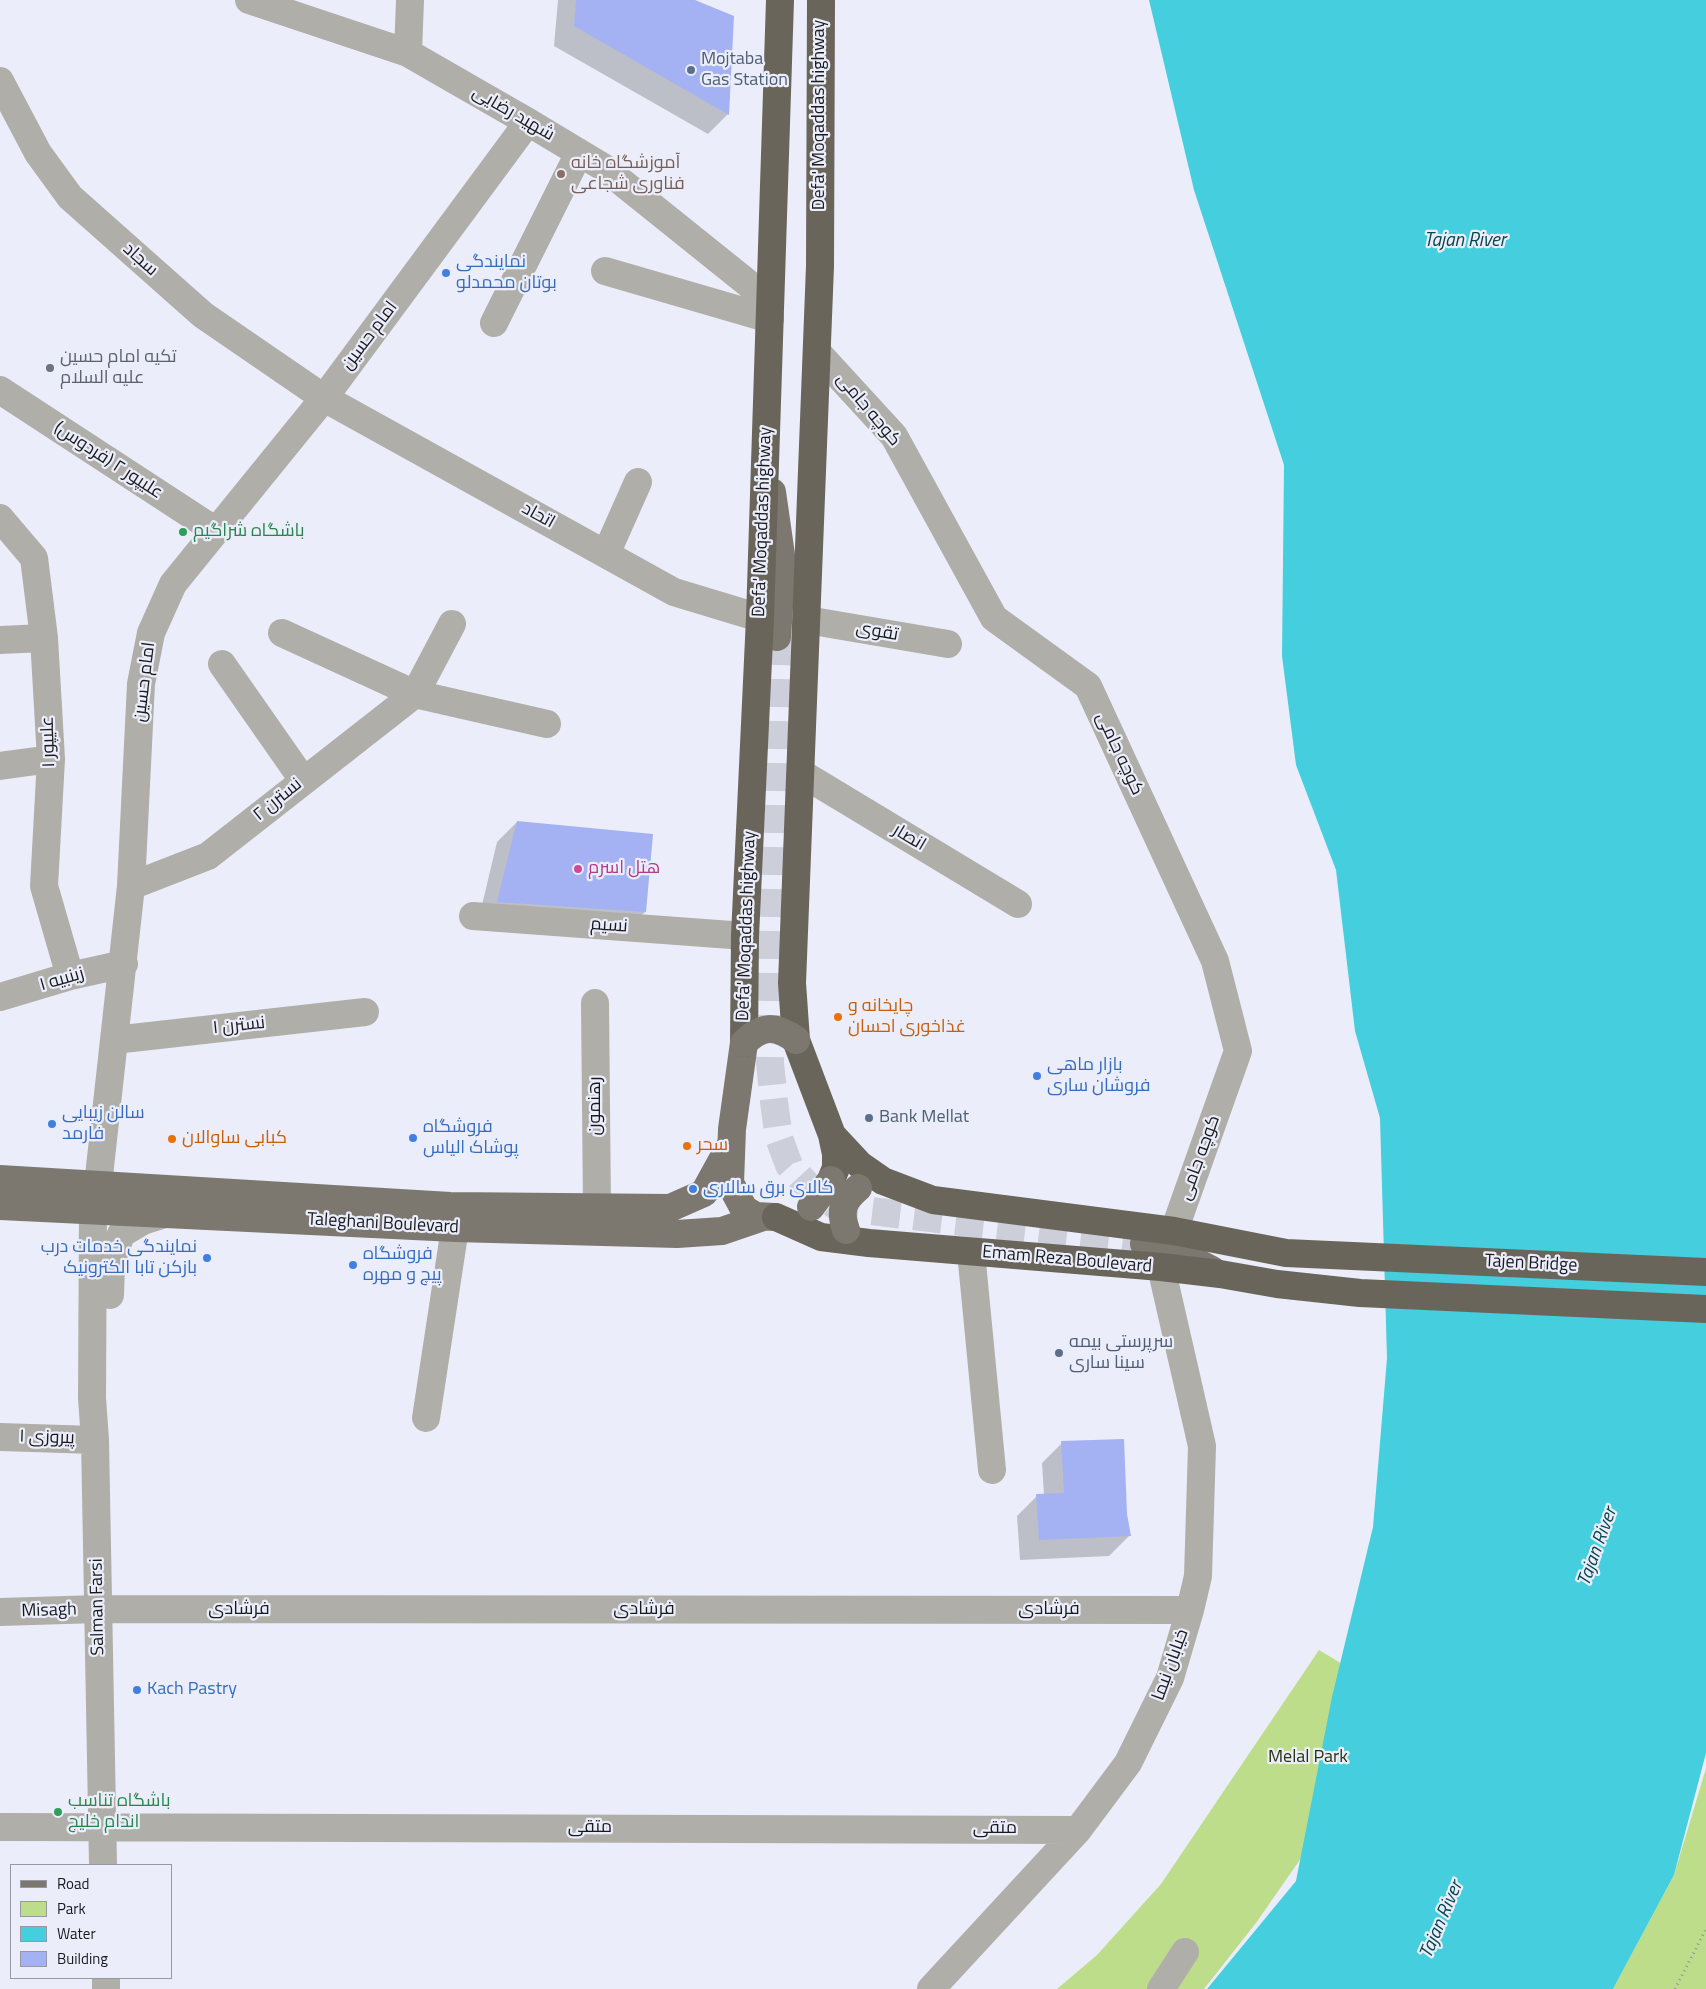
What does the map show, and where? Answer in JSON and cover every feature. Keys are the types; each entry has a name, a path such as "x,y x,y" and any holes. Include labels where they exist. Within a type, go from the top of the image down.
{"highway":[{"name":"Defa' Moqaddas highway","path":"744,1043 750,1007 745,936 768,628 765,446 780,0"},
{"name":"Defa' Moqaddas highway","path":"792,1017 820,266 821,0"},
{"path":"792,1017 832,1135 837,1161 831,1180"},
{"path":"832,1135 860,1165 888,1183 933,1200 1174,1231"},
{"name":"Emam Reza Boulevard","path":"770,1217 821,1237 971,1252 1161,1267 1220,1274 1276,1284 1360,1293"},
{"name":"Tajen Bridge","path":"1174,1231 1286,1253 1706,1272"},
{"name":"Tajen Bridge","path":"1360,1293 1706,1309"}],"main road":[{"path":"750,1007 772,1022 792,1017"},
{"path":"770,1217 750,1214 744,1210 732,1190 729,1176 731,1144 744,1043 754,1034 770,1029 786,1033 792,1017"},
{"name":"Taleghani Boulevard","path":"0,1179 102,1194 450,1206 597,1209 670,1208 704,1193 731,1144"},
{"name":"Taleghani Boulevard","path":"0,1206 102,1194 165,1214 455,1228 677,1234 722,1231 811,1207 823,1194 831,1180"},
{"path":"871,1243 846,1230 842,1217 846,1198 858,1188 872,1182 888,1183"},
{"path":"1144,1244 1195,1261 1220,1274"}],"street":[{"name":"شهید رضایی","path":"249,0 408,53 579,152 603,167 770,310"},
{"path":"408,53 410,0"},
{"name":"سجاد","path":"0,81 38,153 70,197 202,315 324,398"},
{"name":"امام حسین","path":"102,1194 114,1040 124,964 131,886 141,684 151,633 173,584 324,398 528,122"},
{"path":"494,324 579,152"},
{"path":"605,271 770,310"},
{"name":"کوچه جامی","path":"817,352 894,436 994,618 1088,686 1215,961 1238,1051 1174,1231"},
{"name":"علیپور ۲ (فردوس)","path":"0,390 216,531"},
{"name":"اتحاد","path":"324,398 674,592 768,628"},
{"path":"606,554 638,482"},
{"name":"علیپور ۱","path":"0,518 34,558 44,638 51,759 44,886 70,976"},
{"name":"تقوی","path":"807,620 948,644"},
{"path":"415,694 452,624"},
{"path":"282,633 415,694 547,724"},
{"path":"0,640 44,638"},
{"path":"222,664 303,780"},
{"name":"نسترن ۲","path":"131,886 208,856 415,694"},
{"path":"0,766 51,759"},
{"name":"انصار","path":"801,773 1018,904"},
{"name":"نسیم","path":"472,916 745,936"},
{"name":"زینبیه ۱","path":"0,997 70,976 124,964"},
{"name":"رهنمون","path":"595,1003 597,1209"},
{"name":"نسترن ۱","path":"114,1040 365,1012"},
{"name":"Salman Farsi","path":"102,1194 92,1398 95,1440 103,1864"},
{"path":"94,1349 108,1329 111,1264 121,1234 143,1222 165,1214"},
{"path":"426,1418 455,1228"},
{"path":"971,1252 992,1470"},
{"name":"خیابان نیما","path":"931,1989 1078,1830 1128,1763 1170,1678 1198,1576 1202,1446 1161,1267"},
{"name":"پیروزی ١","path":"0,1437 95,1440"},
{"name":"فرشادی","path":"98,1610 1190,1610"},
{"name":"Misagh","path":"0,1612 98,1610"},
{"name":"متقی","path":"0,1827 1078,1830"},
{"path":"1161,1989 1185,1952"}],"path":[{"path":"1675,1989 1706,1929"}],"green space":[{"name":"Melal Park","path":"1319,1650 1384,1689 1356,1779 1256,1923 1204,1989 1057,1989 1097,1955 1161,1884"},
{"path":"1706,1768 1706,1989 1613,1989 1674,1875"}],"water":[{"name":"Tajan River","path":"1149,0 1706,0 1706,1753 1674,1875 1613,1989 1207,1989 1296,1881 1332,1697 1373,1527 1387,1358 1380,1118 1355,1031 1336,870 1296,765 1282,656 1284,465 1194,190"}],"building":[{"name":"Mojtaba Gas Station","path":"576,0 695,0 734,16 729,115 574,26"},
{"name":"هتل اسرم","path":"517,821 653,834 646,912 497,902"},
{"name":"سرپرستی بیمه سینا ساری","path":"1124,1439 1127,1514 1131,1536 1039,1540 1036,1494 1064,1493 1061,1441"}],"tunnel":[{"path":"777,637 770,1063 779,1138 789,1165 810,1188 838,1207 1144,1244"}],"place":[{"name":"Mojtaba Gas Station","path":"691,70"},
{"name":"آموزشگاه خانه فناوری شجاعی","path":"561,174"},
{"name":"نمایندگی بوتان محمدلو","path":"446,273"},
{"name":"تکیه امام حسین علیه السلام","path":"50,368"},
{"name":"باشگاه شراگیم","path":"183,532"},
{"name":"هتل اسرم","path":"578,869"},
{"name":"چایخانه و غذاخوری احسان","path":"838,1017"},
{"name":"بازار ماهی فروشان ساری","path":"1037,1076"},
{"name":"Bank Mellat","path":"869,1118"},
{"name":"سالن زیبایی فارمد","path":"52,1124"},
{"name":"فروشگاه پوشاک الیاس","path":"413,1138"},
{"name":"کبابی ساوالان","path":"172,1139"},
{"name":"سحر","path":"687,1146"},
{"name":"کالای برق سالاری","path":"693,1189"},
{"name":"نمایندگی خدمات درب بازکن تابا الکترونیک","path":"207,1258"},
{"name":"فروشگاه پیچ و مهره","path":"353,1265"},
{"name":"سرپرستی بیمه سینا ساری","path":"1059,1353"},
{"name":"Kach Pastry","path":"137,1690"},
{"name":"باشگاه تناسب اندام خلیج","path":"58,1812"}]}
